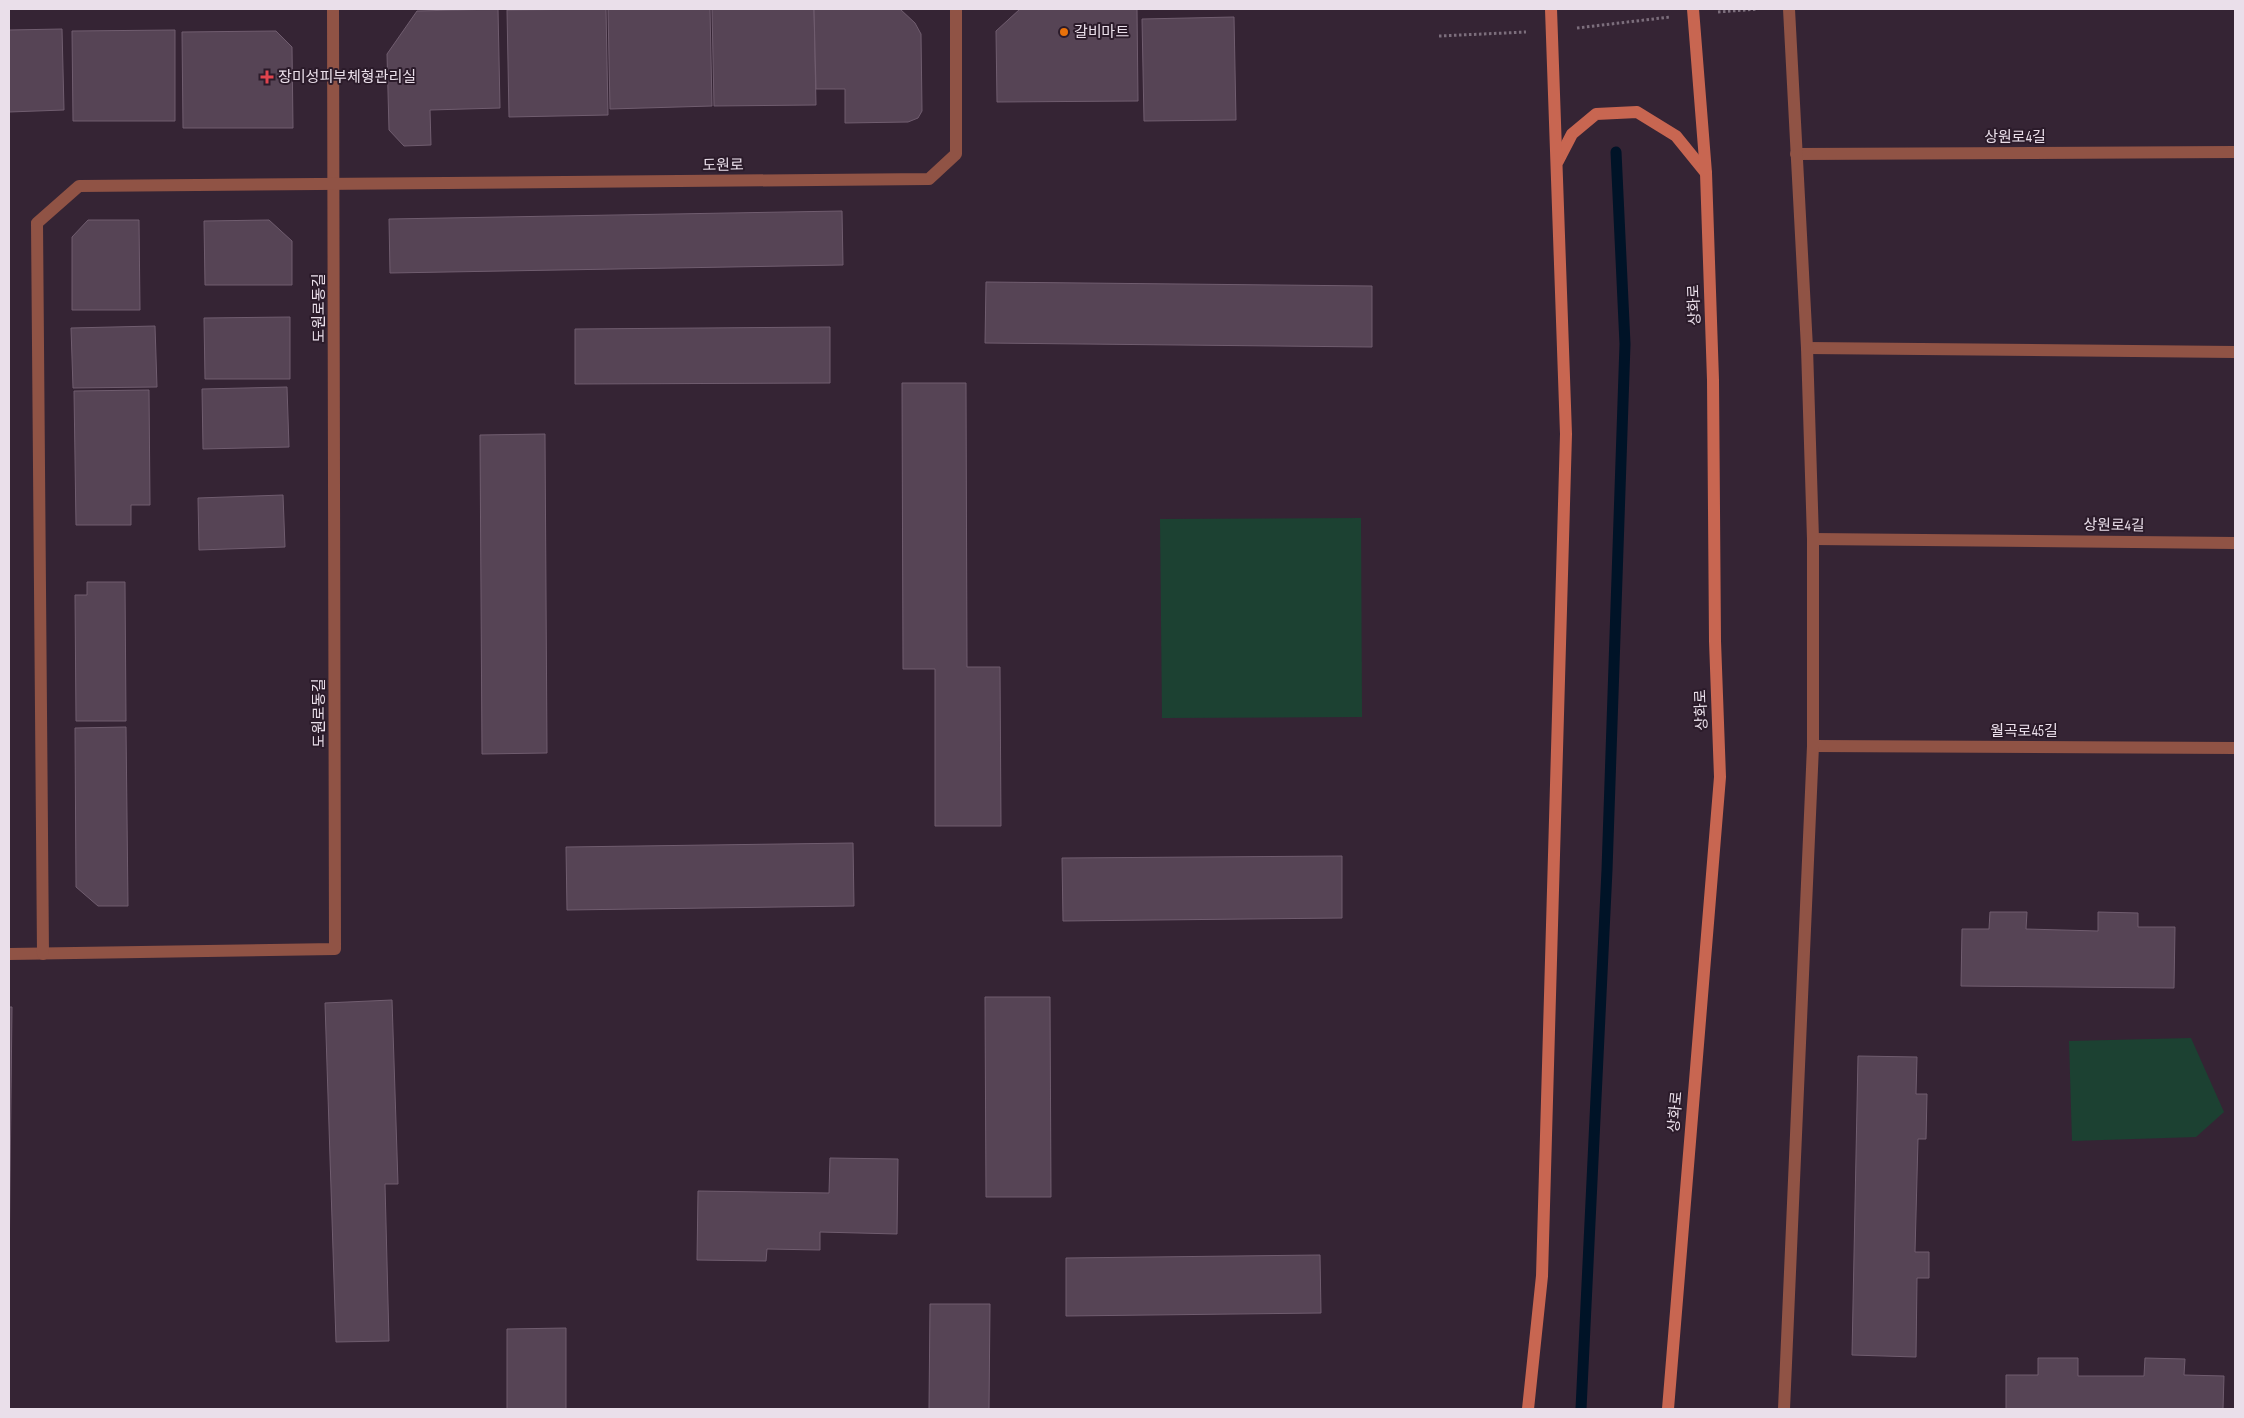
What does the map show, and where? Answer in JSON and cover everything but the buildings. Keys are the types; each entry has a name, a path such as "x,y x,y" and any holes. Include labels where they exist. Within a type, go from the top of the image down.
{"main road":[{"path":"1528,1409 1542,1276 1566,434 1551,9"},
{"name":"상화로","path":"1668,1409 1720,776 1715,641 1713,380 1706,173 1693,12"},
{"path":"1556,164 1572,134 1596,114 1637,112 1676,136 1706,173"}],"street":[{"name":"도원로동길","path":"9,954 335,949 335,185 333,9"},
{"name":"도원로","path":"335,185 929,179 956,154 956,9"},
{"path":"1784,1409 1813,746 1813,539 1807,348 1789,9"},
{"name":"상원로4길","path":"1796,154 2235,152"},
{"path":"42,954 37,223 79,186 335,185"},
{"path":"1807,348 2235,352"},
{"name":"상원로4길","path":"1813,539 2235,543"},
{"name":"월곡로45길","path":"1813,746 2235,748"}],"path":[{"path":"1439,36 1552,30 1693,12 1758,9"}],"green space":[{"path":"1361,518 1362,717 1162,718 1160,519"},
{"path":"2191,1038 2224,1112 2196,1137 2072,1141 2069,1041"}],"waterway":[{"path":"1581,1409 1607,870 1625,344 1616,152"}],"place":[{"name":"갈비마트","path":"1064,32"},
{"name":"장미성피부체형관리실","path":"267,77"}]}
